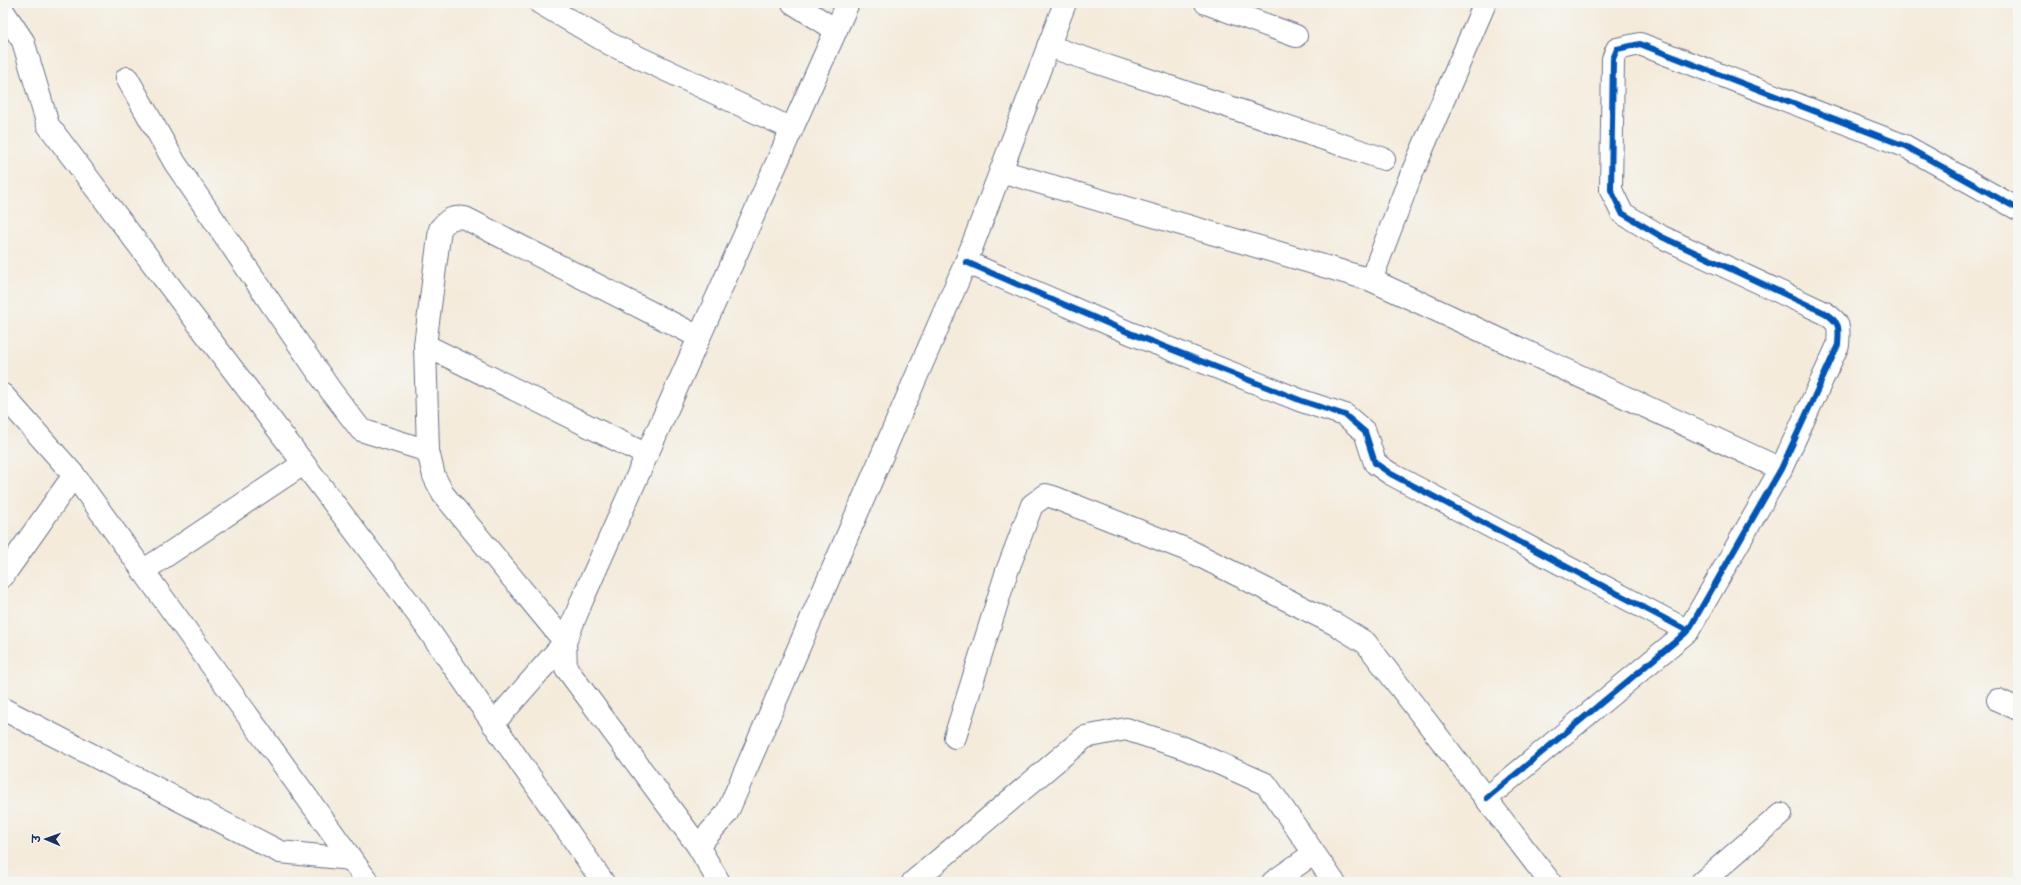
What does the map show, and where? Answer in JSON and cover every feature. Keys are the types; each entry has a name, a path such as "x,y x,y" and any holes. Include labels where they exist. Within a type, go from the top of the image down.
{"street":[{"path":"540,3 610,44 792,129"},
{"path":"793,3 836,30"},
{"path":"493,724 565,642 848,3"},
{"path":"698,846 727,813 966,262 1065,3"},
{"path":"1206,3 1296,36"},
{"path":"1371,280 1409,180 1485,3"},
{"path":"3,11 23,41 48,125 416,612 601,881"},
{"path":"1487,798 1688,631 1781,469 1838,345 1839,329 1835,320 1824,313 1662,237 1622,213 1611,190 1613,59 1617,49 1640,44 1905,146 2018,209"},
{"path":"1048,46 1384,159"},
{"path":"127,78 175,163 331,391 361,430 428,451"},
{"path":"1001,172 1371,280 1781,469"},
{"path":"699,337 465,218 458,216 448,219 440,229 425,345 428,451 434,476 443,494 565,642 566,668 698,846 719,882"},
{"path":"966,262 1137,336 1302,401 1345,415 1365,432 1375,462 1391,474 1688,631"},
{"path":"425,345 647,455"},
{"path":"3,394 74,475 368,882"},
{"path":"143,571 303,464"},
{"path":"3,576 10,553 74,475"},
{"path":"955,737 1006,574 1032,505 1046,496 1190,551 1335,624 1366,643 1487,798 1550,882"},
{"path":"1998,700 2018,709"},
{"path":"3,709 280,852 351,859"},
{"path":"913,882 1085,737 1126,729 1184,748 1266,784 1334,882"},
{"path":"1702,882 1781,814"},
{"path":"1273,882 1314,854"}],"cycle path":[{"path":"1688,631 1781,469 1838,345 1839,330 1834,320 1825,313 1662,237 1622,213 1611,190 1613,59 1617,49 1640,44 1905,146 2018,209"},
{"path":"966,262 1130,333 1302,401 1345,415 1365,432 1375,463 1391,474 1688,631 1487,798"}]}
